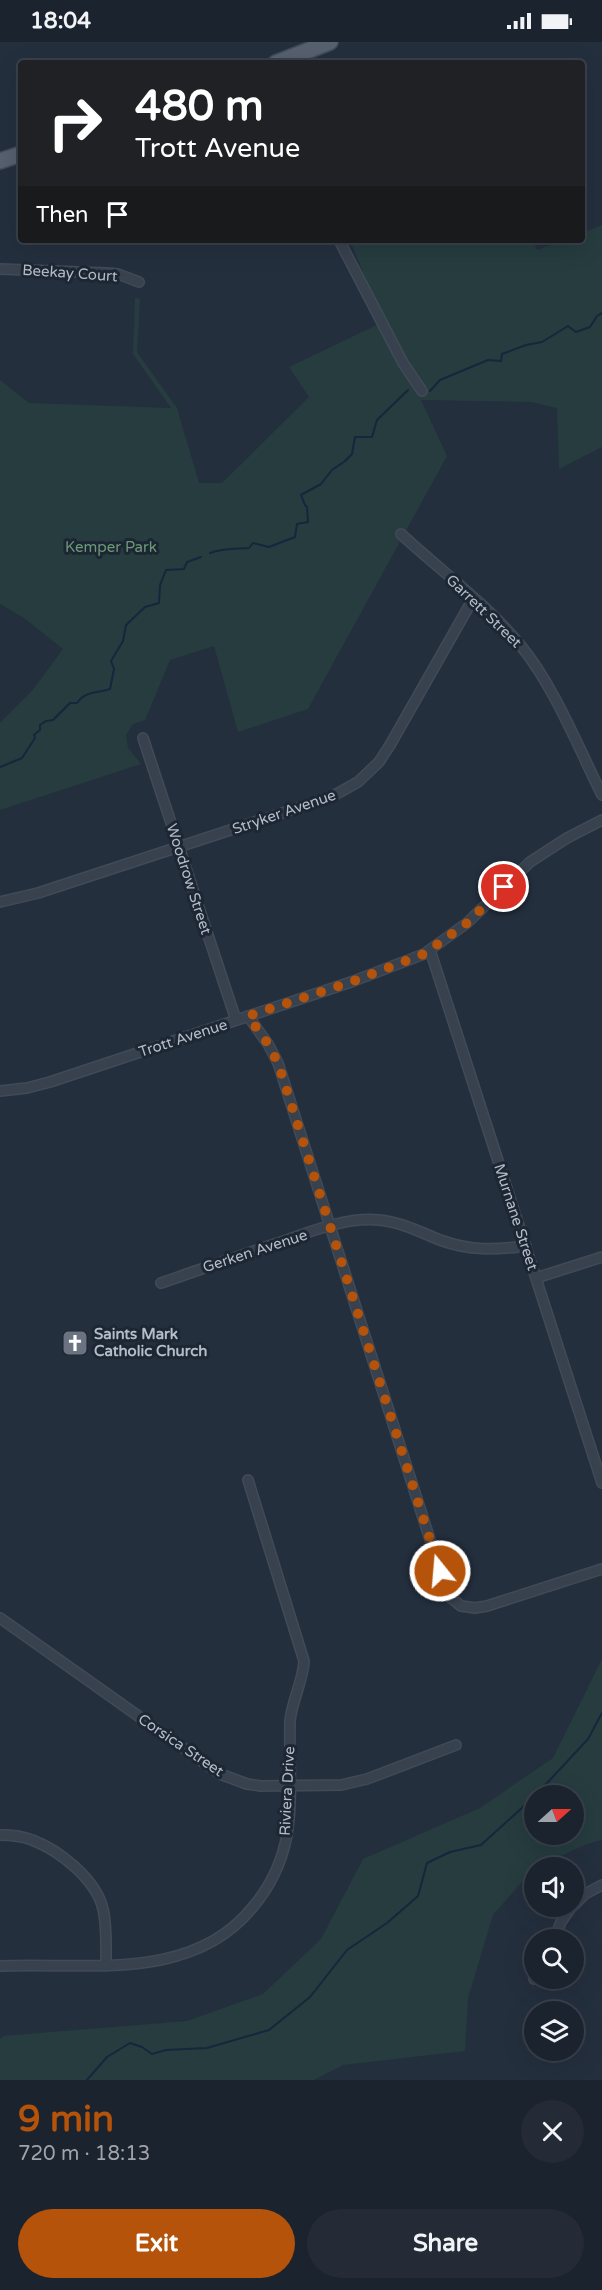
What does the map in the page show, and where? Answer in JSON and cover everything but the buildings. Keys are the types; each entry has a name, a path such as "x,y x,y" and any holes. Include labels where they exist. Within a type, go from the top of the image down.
{"main road":[{"path":"284,60 330,42"},
{"path":"0,161 18,155"}],"street":[{"path":"341,243 403,363 422,391"},
{"name":"Beekay Court","path":"0,269 106,273 128,277 139,282"},
{"name":"Garrett Street","path":"401,534 512,636 535,664 602,795"},
{"name":"Stryker Avenue","path":"0,902 38,893 332,797 352,786 369,772 390,745 473,599"},
{"name":"Woodrow Street","path":"143,738 236,1020"},
{"name":"Trott Avenue","path":"0,1091 27,1088 50,1082 409,961 430,950 467,923 530,862 602,819"},
{"name":"Murnane Street","path":"430,950 602,1483"},
{"path":"248,1016 278,1063 450,1597 465,1607 487,1606 602,1569"},
{"name":"Gerken Avenue","path":"160,1283 242,1254 348,1221 382,1220 404,1225 439,1240 469,1249 498,1250 526,1246"},
{"path":"536,1278 602,1257"},
{"name":"Riviera Drive","path":"0,1966 106,1964 173,1959 207,1945 236,1925 259,1900 277,1868 287,1833 291,1711 301,1680 304,1661 248,1480"},
{"name":"Corsica Street","path":"0,1618 220,1774 247,1784 323,1787 360,1781 456,1745"},
{"path":"0,1835 32,1840 63,1859 86,1877 93,1886 103,1908 106,1964"},
{"path":"584,1895 602,1885"}],"green space":[{"name":"Kemper Park","path":"602,225 602,447 559,469 557,408 531,402 421,400 447,456 308,709 238,732 214,646 170,660 145,720 133,724 126,735 128,748 141,764 0,810 0,723 32,691 63,649 24,618 0,604 0,380 29,403 171,408 133,354 135,298 140,299 137,352 177,408 199,483 222,483 309,397 289,367 383,322 351,243 534,243 537,250 556,243 585,243 585,232"},
{"path":"602,1659 602,1840 558,1857 524,1857 524,1879 493,1915 468,1998 465,2051 343,2065 314,2080 0,2080 0,2039 3,2036 187,2021 263,1994 321,1939 363,1859 480,1808 553,1758"}],"waterway":[{"path":"430,391 440,380 488,360 501,361 502,354 542,342 568,326 576,332 590,327 597,316 602,313"},
{"path":"210,553 224,549 249,548 253,543 269,547 295,537 297,524 308,522 307,507 301,495 321,484 332,470 352,454 355,437 372,437 377,420 408,390"},
{"path":"0,767 22,758 35,738 34,735 40,730 40,725 53,720 70,703 77,703 88,694 110,689 114,669 111,661 123,641 126,625 145,607 159,603 160,585 166,570 184,569 187,562 201,557"},
{"path":"545,1785 588,1739 602,1713"},
{"path":"87,2080 107,2057 130,2043 152,2054 166,2050 207,2048 269,2030 310,1997 347,1950 387,1923 418,1896 427,1863 450,1852 481,1845 524,1806"}],"place":[{"name":"Saints Mark Catholic Church","path":"75,1343"}],"route":[{"path":"440,1571 278,1063 248,1016 351,982 424,954 467,923 504,887"}]}
